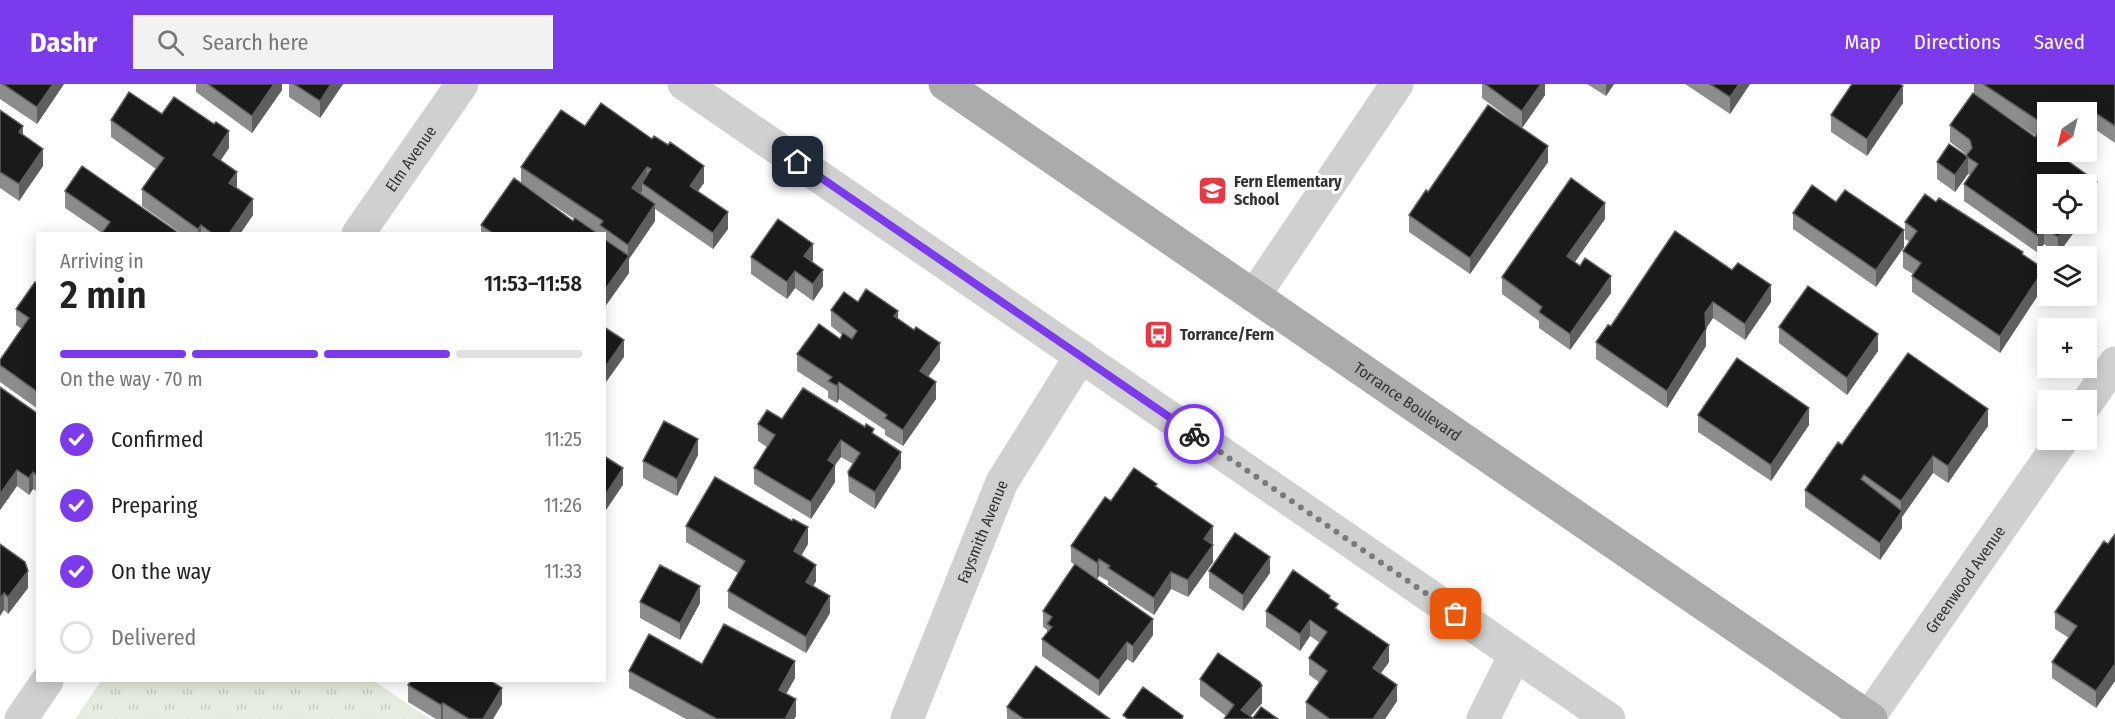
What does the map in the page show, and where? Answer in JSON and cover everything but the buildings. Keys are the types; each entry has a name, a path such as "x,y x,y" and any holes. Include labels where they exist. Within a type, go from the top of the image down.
{"main road":[{"name":"Torrance Boulevard","path":"945,84 1870,718"}],"street":[{"name":"Elm Avenue","path":"359,232 462,84"},
{"path":"684,84 1609,719"},
{"path":"1254,296 1398,84"},
{"name":"Faysmith Avenue","path":"907,719 1002,482 1081,356"},
{"path":"2096,390 2115,363"},
{"name":"Greenwood Avenue","path":"1870,718 2055,450"},
{"path":"1483,719 1515,655"},
{"path":"21,719 46,682"}],"green space":[{"path":"100,682 375,682 430,719 75,719"}],"way so far":[{"path":"1194,434 1456,614"}],"place":[{"name":"Fern Elementary School","path":"1213,190"},
{"name":"Torrance/Fern","path":"1159,334"}],"route":[{"path":"798,162 1194,434"}]}
